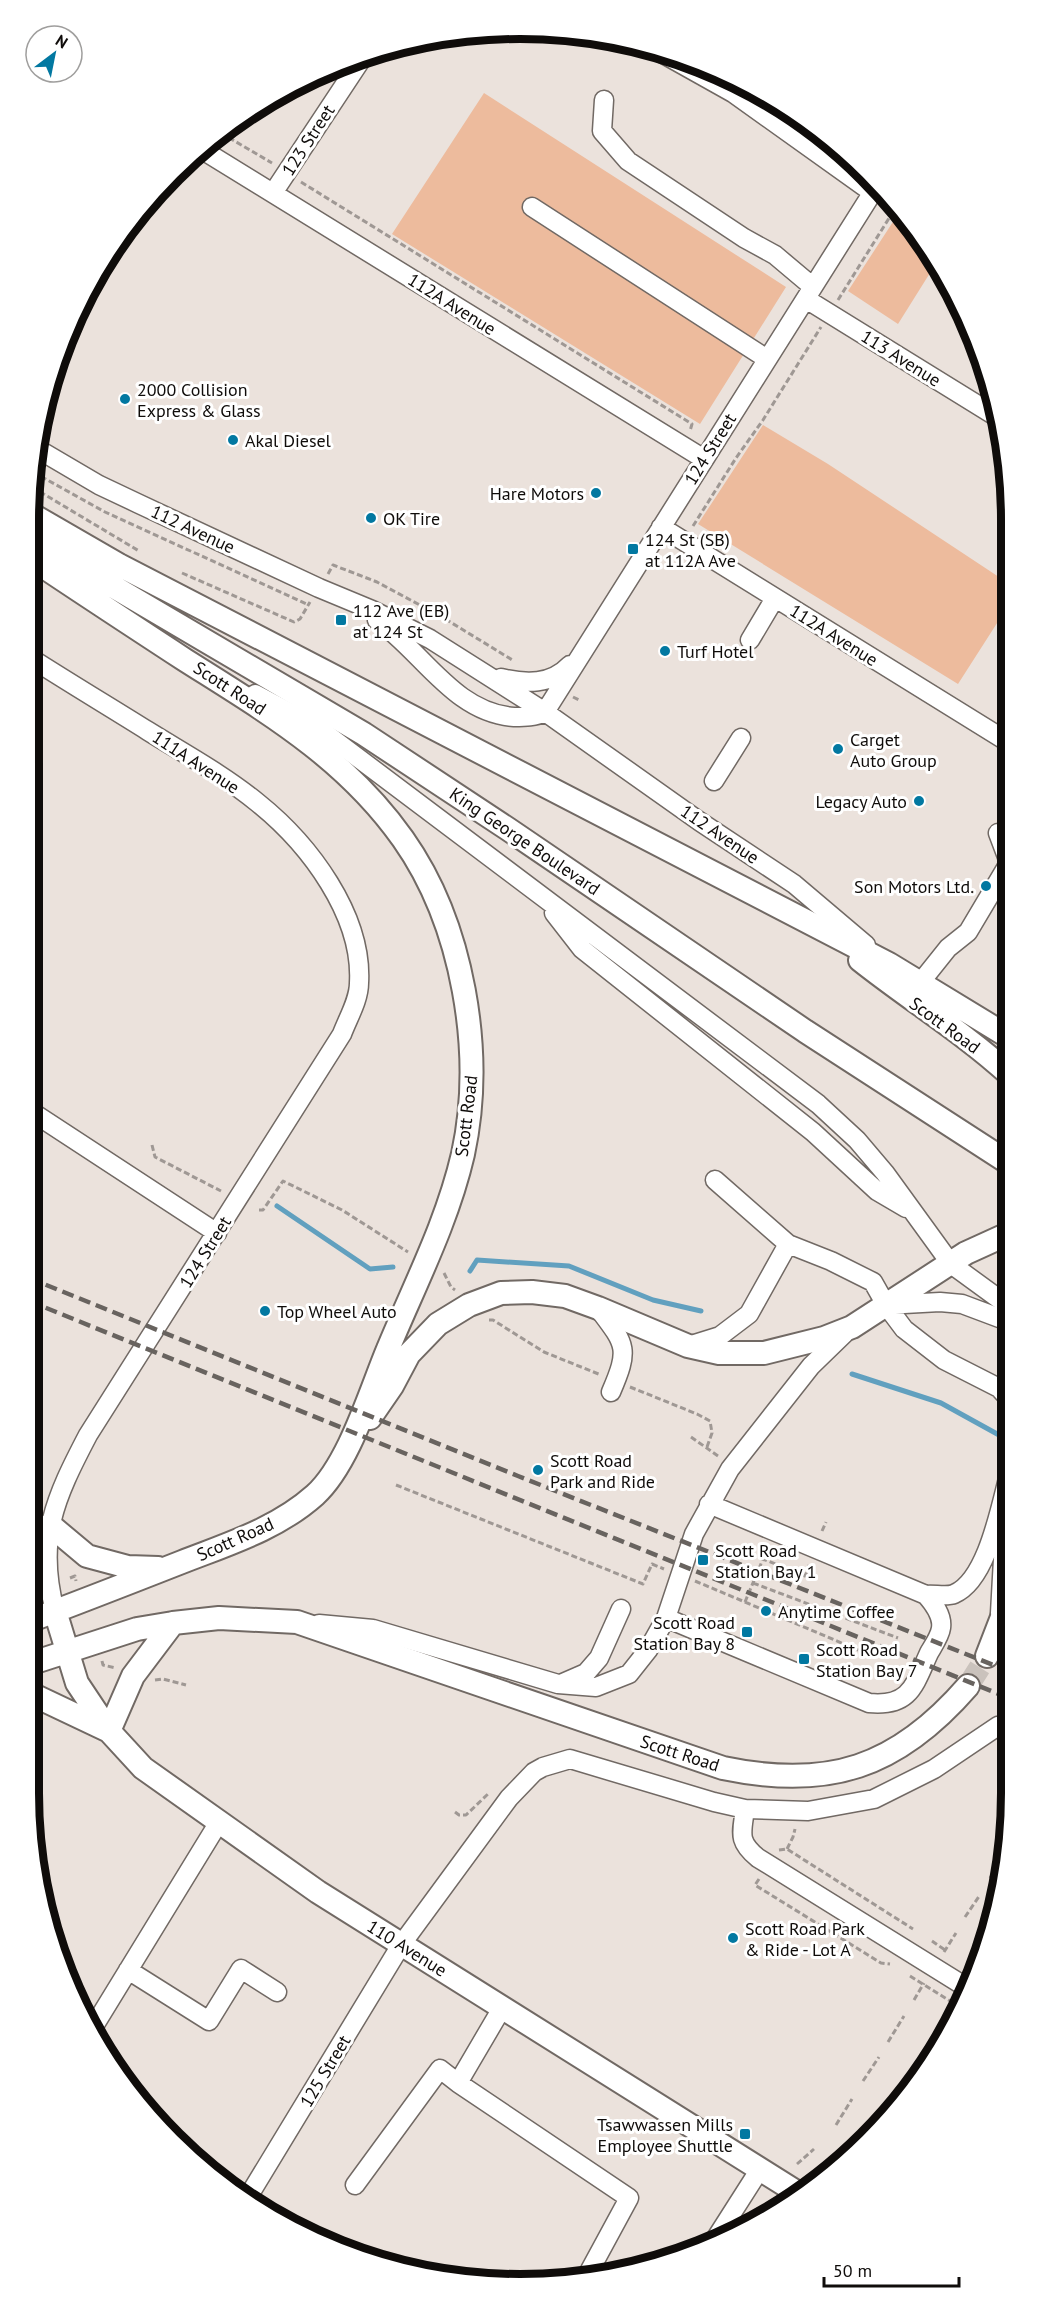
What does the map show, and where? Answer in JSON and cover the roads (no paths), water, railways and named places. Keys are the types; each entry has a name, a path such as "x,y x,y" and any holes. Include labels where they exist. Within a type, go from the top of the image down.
{"main road":[{"path":"39,519 119,565 889,964 1001,1032"},
{"name":"King George Boulevard","path":"39,543 364,734 965,1135 1001,1157"},
{"name":"Scott Road","path":"39,564 274,717 321,751 361,787 404,841 441,908 461,971 473,1072 463,1152 444,1218 344,1457 330,1479 315,1495 290,1514 251,1535 39,1617"},
{"name":"Scott Road","path":"825,932 1001,1067"},
{"path":"344,1457 392,1386 409,1354 438,1324 469,1305 501,1293 532,1292 565,1296 688,1346 719,1353 764,1353 824,1338 852,1327 977,1247 1001,1237"},
{"path":"39,1543 50,1526 87,1556 128,1567 166,1569"},
{"name":"110 Avenue","path":"55,1611 77,1683 109,1731 143,1768 318,1892 792,2189"},
{"name":"Scott Road","path":"39,1660 137,1629 173,1623 219,1618 297,1622 723,1768 759,1775 790,1777 819,1776 854,1768 883,1756 928,1728 968,1686"},
{"path":"39,1698 109,1731 133,1676 173,1623"}],"street":[{"name":"123 Street","path":"273,193 355,69"},
{"path":"743,94 856,176"},
{"name":"113 Avenue","path":"604,100 602,131 628,161 744,238 775,255 809,293 989,411"},
{"name":"112A Avenue","path":"208,154 704,459"},
{"name":"124 Street","path":"545,712 873,193"},
{"path":"532,207 767,359"},
{"name":"112 Avenue","path":"44,453 99,485 136,503 410,627 545,712 794,884 889,964"},
{"name":"112A Avenue","path":"661,527 1001,738"},
{"path":"750,640 776,598"},
{"name":"112 Avenue","path":"354,603 394,633 458,694 473,705 492,713 508,716 532,716 545,712"},
{"path":"158,642 317,727 818,1104 857,1140 885,1173 951,1263 1001,1300"},
{"path":"485,673 517,682 535,682 561,673 580,654"},
{"name":"111A Avenue","path":"39,664 234,785 258,803 287,830 313,861 337,896"},
{"path":"714,781 741,738"},
{"path":"998,833 1001,841"},
{"path":"920,983 948,948 968,932 1001,876"},
{"path":"538,892 582,949 813,1132 877,1191 911,1211"},
{"name":"124 Street","path":"55,1611 48,1582 50,1526 62,1488 88,1435 342,1034 352,1010 359,985 359,961 355,936 337,896"},
{"path":"39,1117 216,1233"},
{"path":"715,1180 788,1244 831,1261 873,1282 886,1305 902,1326 944,1360 1001,1390"},
{"path":"688,1346 720,1336 749,1314 788,1244"},
{"path":"886,1305 940,1302 962,1304 1001,1319"},
{"path":"598,1308 619,1334 624,1349 615,1385"},
{"path":"297,1622 373,1629 558,1684 596,1687 629,1674 648,1650 666,1617 694,1534 730,1469 810,1366 852,1327"},
{"path":"709,1504 926,1595 954,1594 975,1576 986,1557 1001,1503"},
{"path":"998,1636 1001,1590"},
{"path":"666,1617 869,1703 886,1705 904,1698 914,1688 941,1627 937,1608 926,1595"},
{"path":"558,1684 586,1673 600,1658 621,1609"},
{"name":"125 Street","path":"251,2192 402,1946 509,1798 534,1772 570,1759 714,1802 746,1809 808,1811 874,1799 1001,1732"},
{"path":"746,1809 742,1833 746,1848 758,1858 961,1984"},
{"path":"97,2021 219,1822"},
{"path":"128,1970 209,2021 241,1969 278,1992"},
{"path":"458,2082 502,2008"},
{"path":"355,2185 440,2068 629,2198 594,2268"},
{"path":"722,2229 760,2169"}],"waterway":[{"path":"277,1206 370,1269 393,1267"},
{"path":"470,1271 477,1260 569,1266 653,1300 701,1311"},
{"path":"852,1374 941,1403 999,1435"}],"tunnel":[{"path":"968,1686 987,1656"}],"railway":[{"path":"39,1282 1001,1668"},
{"path":"39,1305 1001,1695"}],"place":[{"name":"2000 Collision Express & Glass","path":"125,399"},
{"name":"Akal Diesel","path":"233,440"},
{"name":"Hare Motors","path":"596,493"},
{"name":"OK Tire","path":"371,518"},
{"name":"124 St (SB) at 112A Ave","path":"633,549"},
{"name":"112 Ave (EB) at 124 St","path":"341,620"},
{"name":"Turf Hotel","path":"665,651"},
{"name":"Carget Auto Group","path":"838,749"},
{"name":"Legacy Auto","path":"919,801"},
{"name":"Son Motors Ltd.","path":"986,886"},
{"name":"Top Wheel Auto","path":"265,1311"},
{"name":"Scott Road Park and Ride","path":"538,1470"},
{"name":"Scott Road Station Bay 1","path":"703,1560"},
{"name":"Anytime Coffee","path":"766,1611"},
{"name":"Scott Road Station Bay 8","path":"747,1632"},
{"name":"Scott Road Station Bay 7","path":"804,1659"},
{"name":"Scott Road Park & Ride - Lot A","path":"733,1938"},
{"name":"Tsawwassen Mills Employee Shuttle","path":"745,2134"}]}
